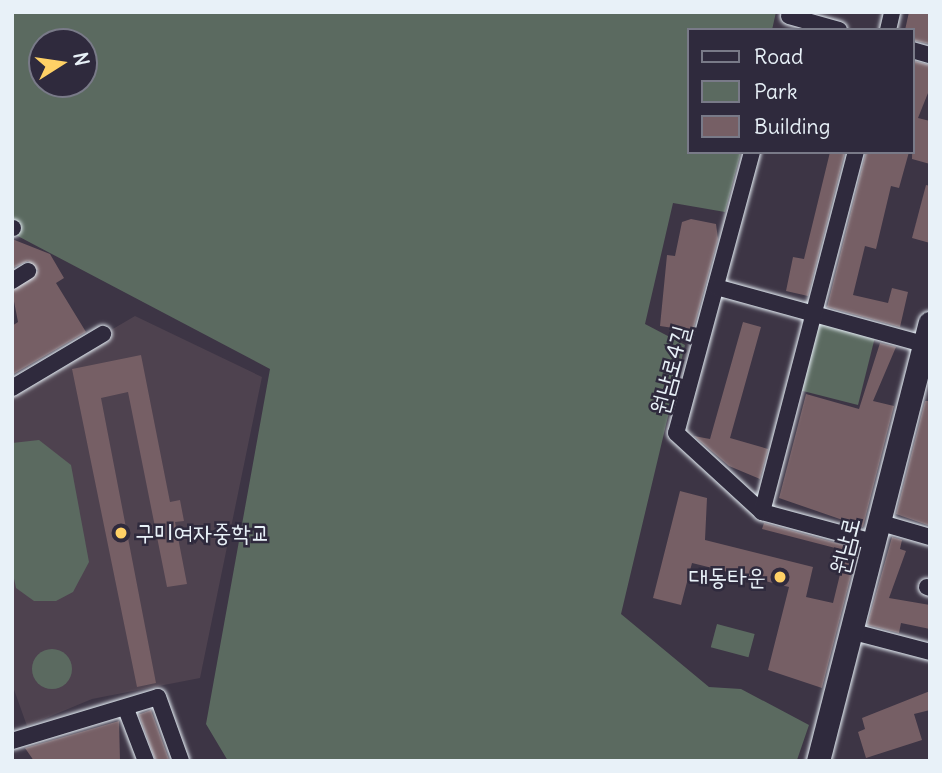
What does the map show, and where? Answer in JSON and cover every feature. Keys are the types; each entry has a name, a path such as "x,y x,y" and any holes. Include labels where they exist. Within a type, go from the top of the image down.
{"street":[{"path":"789,19 830,28"},
{"name":"원남로4길","path":"751,154 676,433 762,512 875,532 930,537"},
{"path":"762,512 855,154"},
{"path":"12,281 27,271"},
{"path":"716,287 814,314"},
{"name":"원남로","path":"814,314 928,337 875,532 818,761"},
{"path":"12,388 103,334"},
{"path":"850,631 930,652"},
{"path":"12,741 158,697 181,761"},
{"path":"125,709 146,761"}],"shaded area":[{"name":"구미여자중학교","path":"135,316 262,377 200,678 92,699 27,726 12,684 12,388"}],"green space":[{"path":"12,12 776,12 772,28 687,28 687,154 740,154 725,212 673,203 645,324 685,345 621,614 709,687 741,689 809,725 797,760 228,761 206,724 270,369 12,233"},
{"path":"831,321 876,333 858,405 799,390 816,324"},
{"path":"39,440 71,465 89,562 73,592 56,601 34,601 16,588 12,569 12,443"},
{"path":"717,624 755,634 748,657 711,647"},
{"path":"52,649 66,655 72,669 66,683 52,689 38,683 32,669 38,655"}],"building":[{"path":"909,12 930,12 930,44 914,40 914,28 905,28"},
{"path":"914,61 930,65 930,88 918,118 930,121 930,164 912,159"},
{"path":"830,154 844,154 808,296 786,291 793,257 804,259"},
{"path":"865,154 908,154 899,188 891,186 876,249 865,246 853,295 888,303 892,288 908,292 900,327 827,307"},
{"path":"926,185 930,186 930,243 912,238"},
{"path":"691,219 716,224 718,239 693,331 660,326 667,255 675,256 682,222"},
{"path":"12,239 50,254 64,278 56,283 86,332 12,375 12,326 18,322 12,291 38,271 28,261 12,268"},
{"path":"743,322 761,327 730,438 768,449 760,479 729,466 694,436 710,439"},
{"path":"880,343 896,347 873,401 894,406 863,527 779,498 806,394 859,409"},
{"path":"141,355 170,502 180,500 184,521 175,522 187,584 167,587 128,392 101,398 156,683 137,687 72,369"},
{"path":"925,401 930,401 930,526 896,514"},
{"name":"대동타운","path":"680,491 707,498 705,540 813,567 806,597 833,603 844,558 839,549 762,529 764,523 858,549 822,688 768,670 789,587 692,563 681,605 653,598"},
{"path":"892,537 902,540 900,549 906,551 889,598 930,605 930,629 901,623 899,633 867,625"},
{"path":"930,691 930,710 914,714 922,740 866,758 858,732 865,729 862,718"},
{"path":"151,710 169,761 156,761 139,714"},
{"path":"119,721 120,761 34,761 25,748"}],"place":[{"name":"구미여자중학교","path":"121,533"},
{"name":"대동타운","path":"780,577"}]}
